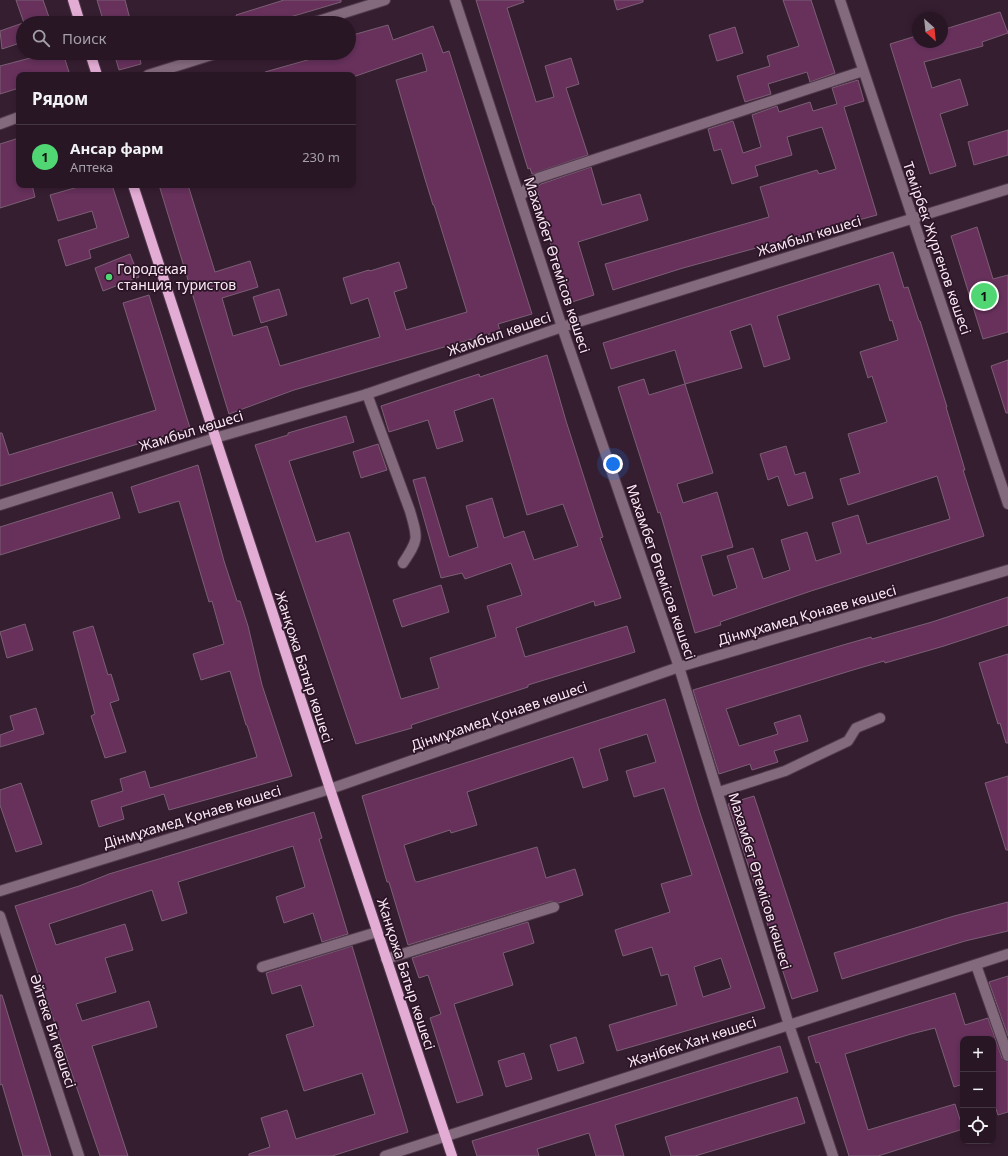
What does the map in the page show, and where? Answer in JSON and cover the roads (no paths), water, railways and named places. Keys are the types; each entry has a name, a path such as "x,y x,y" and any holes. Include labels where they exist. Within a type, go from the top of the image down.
{"main road":[{"path":"73,0 78,16"},
{"path":"92,60 96,72"},
{"name":"Жанқожа Батыр көшесі","path":"134,188 330,790 452,1156"}],"street":[{"path":"334,16 385,0"},
{"name":"Махамбет Өтемісов көшесі","path":"455,0 562,327 679,667 789,1025 833,1156"},
{"name":"Темірбек Жүргенов көшесі","path":"840,0 1008,504"},
{"path":"158,72 196,60"},
{"path":"520,197 533,180 538,178 863,71"},
{"path":"0,124 16,118"},
{"name":"Жамбыл көшесі","path":"0,505 215,438 367,394 562,327 1008,189"},
{"path":"367,394 410,511 415,531 416,544 403,564"},
{"name":"Дінмұхамед Қонаев көшесі","path":"0,892 330,790 679,667 1008,570"},
{"path":"718,792 785,772 848,741 856,728 880,718"},
{"path":"386,958 554,906"},
{"name":"Әйтеке Би көшесі","path":"0,916 79,1156"},
{"path":"262,966 377,932"},
{"name":"Жәнібек Хан көшесі","path":"385,1156 1008,954"},
{"path":"976,965 1008,1056"}],"place":[{"name":"Городская станция туристов","path":"109,277"},
{"name":"Ансар фарм","path":"984,296"}]}
